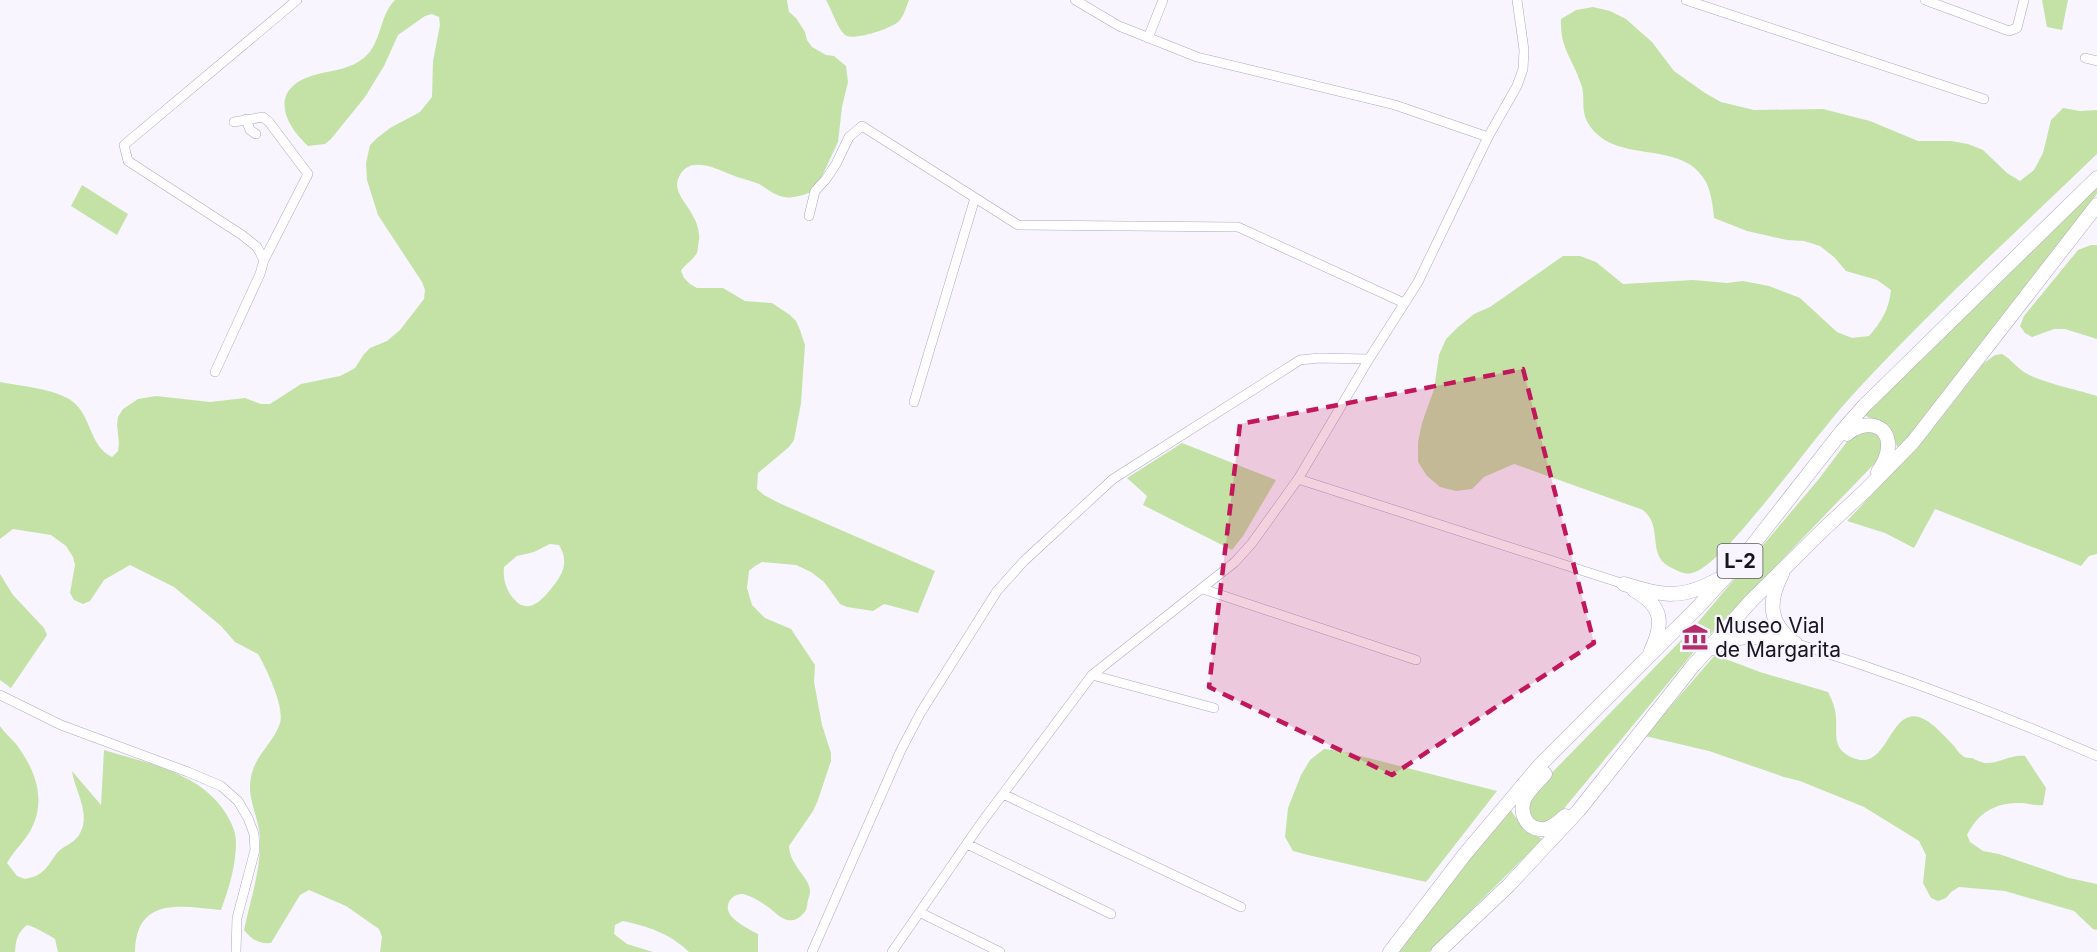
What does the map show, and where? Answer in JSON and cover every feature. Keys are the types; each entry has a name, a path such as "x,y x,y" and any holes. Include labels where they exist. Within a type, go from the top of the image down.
{"main road":[{"name":"L-2","path":"1390,952 1516,791 1728,574 1842,431 1893,375 2097,178"},
{"name":"L-2","path":"1438,952 1508,886 1572,818 1706,651 1788,563 1865,491 1920,433 2097,205"},
{"path":"1821,458 1858,425 1866,424 1880,429 1886,435 1889,444 1887,453 1884,463 1865,491"},
{"path":"1788,563 1774,593 1773,613 1782,633 1795,643"},
{"path":"1624,584 1658,593 1681,594 1695,591 1728,574"},
{"path":"1624,584 1648,601 1660,619 1660,628 1648,658"},
{"path":"1706,651 1724,641 1748,636 1795,643"},
{"path":"1624,681 1529,791 1523,808 1527,823 1540,829 1554,825 1630,746"}],"street":[{"path":"264,260 257,247 242,235 128,161 124,145 297,0"},
{"path":"1075,0 1119,26 1197,57 1395,105 1488,137"},
{"path":"1148,39 1163,0"},
{"path":"892,952 1003,794 1092,675 1235,562 1252,543 1298,479 1418,282 1488,137 1517,86 1523,69 1524,50 1517,0"},
{"path":"1686,0 1984,99"},
{"path":"1925,0 2009,31 2017,28 2024,0"},
{"path":"2085,58 2097,61"},
{"path":"215,372 260,274 264,260 308,174 263,117 234,122"},
{"path":"246,119 250,130 256,134"},
{"path":"809,216 815,191 836,165 849,137 862,126 1018,225 1238,227 1404,303"},
{"path":"914,402 975,198"},
{"path":"812,952 897,760 921,712 998,591 1024,561 1113,479 1300,360 1369,359"},
{"path":"1298,479 1624,584"},
{"path":"1203,589 1416,660"},
{"path":"1795,643 1929,688 2097,756"},
{"path":"1092,675 1214,708"},
{"path":"0,695 61,725 221,786 238,801 254,834 255,850 237,918 236,952"},
{"path":"1003,794 1241,907"},
{"path":"967,844 1112,914"},
{"path":"921,913 1000,952"}],"highlighted area":[{"path":"1523,369 1594,643 1392,775 1209,687 1240,424"}],"green space":[{"path":"395,0 787,0 789,12 796,18 812,47 826,55 834,56 846,66 848,82 842,107 838,142 815,191 796,197 784,197 756,183 714,168 698,165 684,170 677,184 678,191 699,230 697,253 681,271 684,278 697,288 723,288 745,301 772,303 796,321 805,345 801,403 794,440 758,473 757,489 779,503 935,571 918,613 884,604 873,611 847,607 840,604 824,582 811,572 796,565 762,562 749,571 747,588 752,605 765,618 791,629 815,665 814,682 822,725 831,753 831,761 818,800 789,846 793,860 809,886 810,893 805,912 794,920 784,919 760,901 743,894 731,899 728,905 731,916 758,934 758,952 689,952 674,940 658,932 623,921 615,925 614,934 627,944 653,952 380,952 382,937 379,929 346,906 309,890 300,895 271,943 256,941 244,930 260,851 260,833 251,799 251,775 258,759 277,731 281,716 274,688 258,654 235,642 221,626 174,587 130,565 104,580 90,601 83,604 74,600 70,593 75,565 66,546 51,535 13,529 0,539 0,382 47,391 72,401 79,407 99,446 112,457 118,451 118,417 123,409 138,399 156,396 210,402 245,398 261,404 270,404 301,384 340,376 355,368 370,348 387,341 400,330 424,299 425,290 422,282 378,215 367,180 366,163 370,145 376,139 390,128 420,112 432,97 433,61 440,25 439,17 432,14 425,16 398,35 384,66 365,97 325,144 308,146 291,125 284,105 286,95 303,79 348,67 365,57 375,44 390,6","holes":["550,544 559,545 564,563 558,580 535,604 525,606 515,601 507,588 504,567 517,556 534,552"]},
{"path":"826,0 909,0 902,17 895,24 874,33 852,37 847,36 841,30"},
{"path":"2042,0 2068,0 2062,30 2047,27"},
{"path":"1593,7 1610,11 1626,19 1652,42 1674,71 1721,102 1754,110 1823,109 1870,121 1918,141 1951,141 1968,144 1983,150 2007,173 2020,181 2034,170 2043,153 2051,120 2063,108 2080,111 2097,110 2097,154 1916,329 1858,389 1728,545 1702,568 1690,574 1665,564 1657,550 1653,525 1643,510 1514,464 1484,477 1472,489 1456,491 1440,487 1427,476 1418,462 1418,442 1422,423 1434,389 1439,355 1446,339 1474,314 1490,307 1563,256 1580,256 1596,262 1623,284 1693,280 1727,283 1743,281 1769,286 1800,298 1837,332 1852,338 1869,336 1887,309 1891,290 1877,280 1846,271 1820,246 1747,231 1714,218 1708,186 1695,168 1665,155 1614,144 1600,136 1586,118 1582,89 1562,38 1561,29 1561,19 1576,10"},
{"path":"82,185 128,214 117,235 71,206"},
{"path":"2097,187 2097,194 1901,446 1897,447 1889,431 1880,423 1864,415"},
{"path":"2097,245 2097,339 2065,329 2054,329 2032,337 2025,333 2020,326 2024,316 2078,250"},
{"path":"2002,354 2031,376 2097,396 2097,554 2089,556 2081,566 1935,509 1914,548 1885,533 1847,521 1927,436 1984,363 1995,355"},
{"name":"Museo Vial de Margarita","path":"1866,429 1879,435 1884,449 1877,461 1697,648 1557,817 1546,824 1533,821 1526,804 1535,790 1694,627 1818,480 1852,435"},
{"path":"1182,443 1276,480 1243,536 1232,550 1143,505 1147,496 1127,478"},
{"path":"0,574 13,595 44,628 47,635 11,688 0,680"},
{"path":"1715,655 1760,672 1828,692 1835,711 1838,745 1851,757 1863,760 1873,757 1881,750 1900,722 1909,717 1919,717 1929,722 1965,757 1990,763 2014,756 2025,756 2046,788 2043,805 2014,803 1997,806 1983,814 1967,835 1970,842 1983,851 1999,854 2069,878 2097,884 2097,930 2074,911 2005,891 1959,887 1946,898 1938,901 1931,898 1923,883 1926,855 1919,841 1864,807 1800,781 1709,751 1645,736"},
{"path":"0,726 27,761 38,791 34,822 29,833 7,863 17,876 25,879 40,873 59,851 79,835 84,819 82,803 72,771 101,805 104,750 154,765 186,778 214,798 225,812 234,830 236,851 232,877 221,910 176,907 163,908 152,913 143,921 137,934 135,952 58,952 55,939 27,925 18,937 15,952 0,952"},
{"path":"1324,749 1341,751 1497,791 1426,882 1308,855 1293,851 1285,837 1288,808 1301,775 1310,760"},
{"path":"1510,809 1525,831 1543,839 1429,952 1395,952"}],"place":[{"name":"Museo Vial de Margarita","path":"1695,637"}]}
